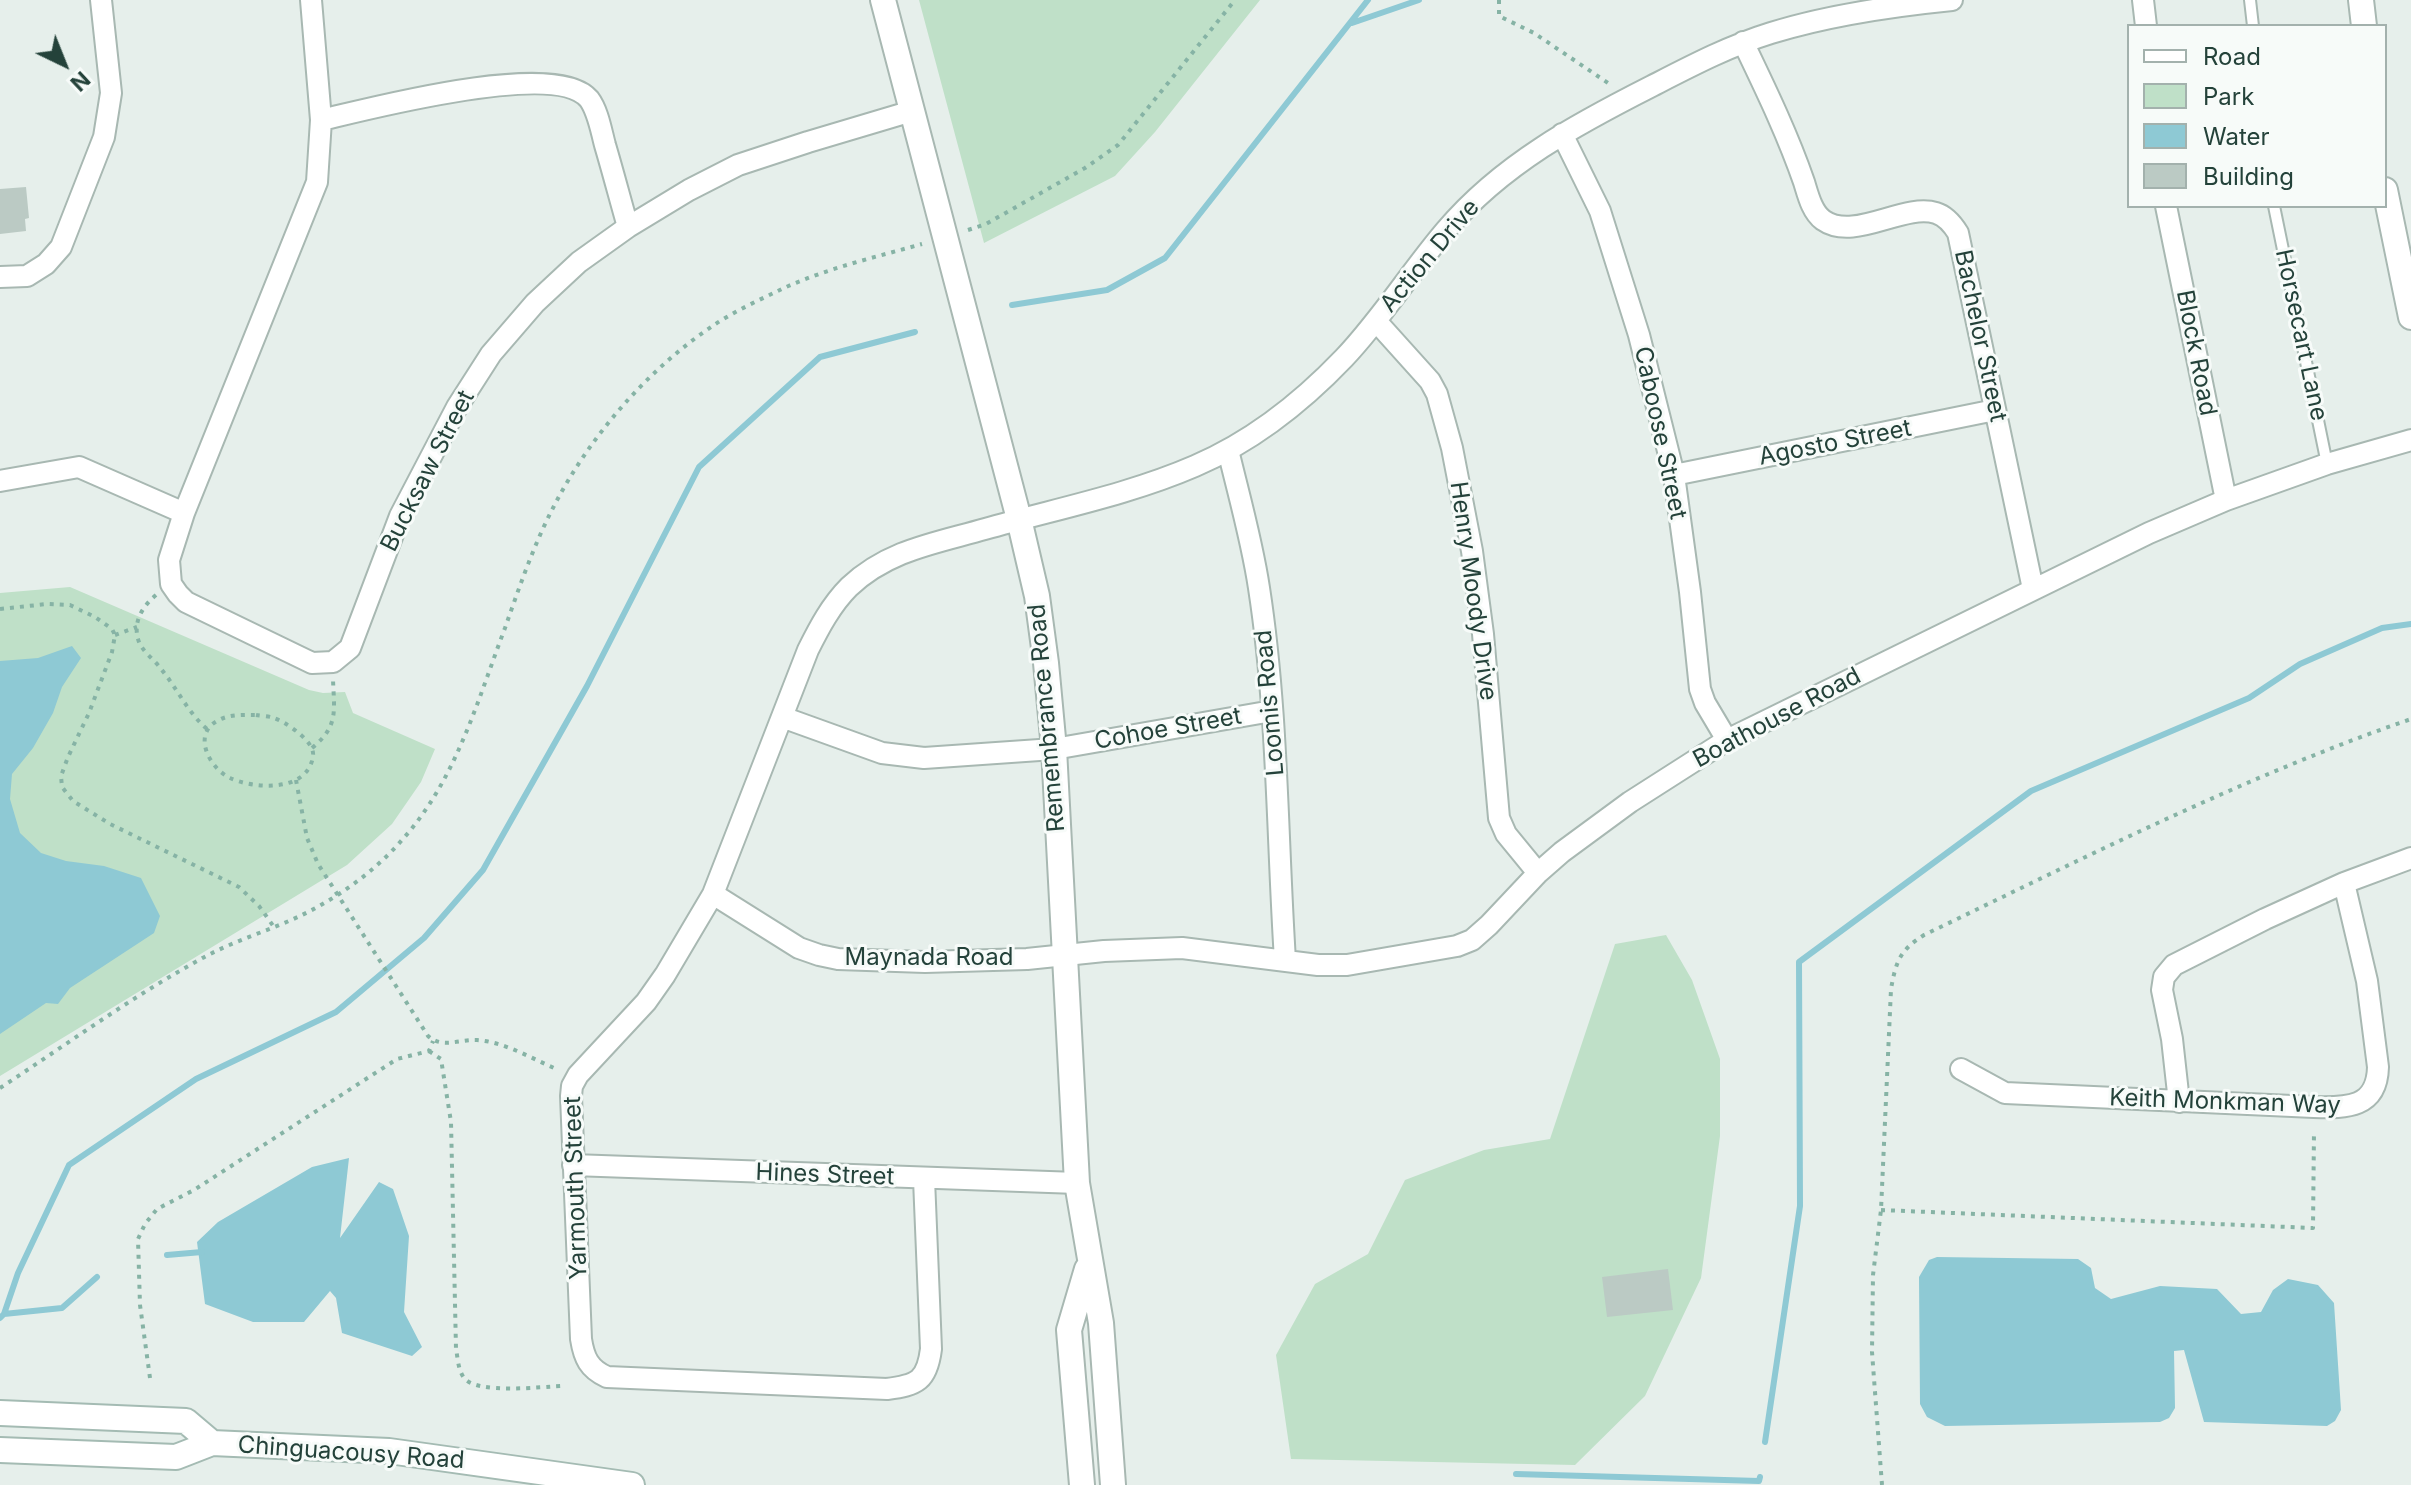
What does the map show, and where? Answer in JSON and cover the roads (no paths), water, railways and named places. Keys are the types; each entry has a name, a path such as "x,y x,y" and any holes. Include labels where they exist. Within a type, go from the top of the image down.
{"street":[{"path":"0,277 27,276 46,264 61,247 104,137 111,93 101,0"},
{"path":"0,481 79,467 184,513 317,182 321,120 311,0"},
{"name":"Remembrance Road","path":"883,0 1037,596 1054,749 1077,1183 1101,1323 1113,1485"},
{"name":"Action Drive","path":"1019,519 1147,484 1185,470 1228,450 1282,414 1345,357 1447,228 1472,203 1506,173 1562,134 1714,54 1743,42 1776,31 1895,5 1952,0"},
{"path":"2143,0 2146,24"},
{"path":"2361,0 2364,24"},
{"name":"Bachelor Street","path":"1743,42 1789,139 1819,218 1832,225 1847,227 1923,212 1938,213 1951,222 1958,233 2033,589"},
{"path":"321,120 423,96 485,87 543,84 578,91 589,99 598,118 628,227"},
{"name":"Bucksaw Street","path":"184,513 169,560 169,572 171,584 186,602 312,663 333,662 350,648 400,516 457,407 491,354 535,303 628,227 738,165 912,111"},
{"name":"Caboose Street","path":"1562,134 1600,211 1626,286 1674,475 1700,689 1727,740"},
{"path":"2387,194 2402,227 2411,317"},
{"name":"Block Road","path":"2166,208 2226,500"},
{"name":"Henry Moody Drive","path":"1376,321 1430,381 1443,412 1472,551 1483,634 1499,818 1506,834 1538,873"},
{"name":"Agosto Street","path":"1674,475 1995,410"},
{"name":"Boathouse Road","path":"1065,955 1182,948 1318,965 1347,965 1457,946 1472,940 1489,925 1562,852 1630,802 1727,740 2149,533 2226,500 2327,464 2411,440"},
{"name":"Loomis Road","path":"1228,450 1259,586 1272,711 1285,960"},
{"name":"Yarmouth Street","path":"924,1179 931,1349 929,1367 921,1379 907,1386 887,1389 607,1377 587,1363 581,1339 572,1086 578,1075 659,984 713,894 819,628 848,588 895,555 1019,519"},
{"name":"Cohoe Street","path":"782,717 869,749 902,757 924,758 1054,749 1272,711"},
{"path":"2179,1102 2172,1039 2162,990 2164,977 2174,965 2344,883 2411,858"},
{"name":"Keith Monkman Way","path":"1961,1069 2005,1093 2337,1108 2361,1103 2378,1080 2375,1036 2367,981 2344,883"},
{"name":"Maynada Road","path":"713,894 799,948 838,959 925,962 1065,955"},
{"name":"Hines Street","path":"573,1165 1077,1183"},
{"name":"Remembrance Road","path":"1082,1485 1069,1330 1089,1262"},
{"name":"Chinguacousy Road","path":"0,1413 186,1421 212,1443"},
{"name":"Chinguacousy Road","path":"0,1450 176,1457 212,1443 389,1451 632,1485"}],"lane":[{"path":"2250,0 2253,24"},
{"name":"Horsecart Lane","path":"2274,208 2327,464"}],"water":[{"path":"72,646 81,658 62,687 53,713 33,748 12,774 10,799 20,833 41,853 66,861 104,866 141,878 160,916 154,933 70,988 58,1004 46,1003 0,1034 0,661 38,658"},
{"path":"349,1158 340,1238 379,1182 393,1189 409,1236 404,1312 422,1347 412,1356 342,1333 336,1298 330,1291 304,1322 253,1322 205,1304 197,1242 218,1222 312,1167"},
{"path":"1937,1257 2078,1259 2091,1268 2095,1288 2111,1299 2160,1286 2217,1289 2241,1314 2261,1312 2273,1290 2288,1279 2318,1285 2334,1303 2341,1410 2335,1421 2327,1426 2204,1422 2184,1350 2174,1351 2175,1408 2169,1418 2160,1422 1945,1426 1927,1417 1920,1404 1919,1277 1929,1260"}],"waterway":[{"path":"1012,305 1107,290 1165,258 1368,0"},
{"path":"1352,23 1419,0"},
{"path":"0,1318 69,1165 196,1079 336,1012 424,938 483,870 587,686 699,467 820,357 915,332"},
{"path":"1765,1442 1800,1206 1799,962 2031,791 2249,698 2300,664 2382,628 2411,624"},
{"path":"167,1255 202,1252"},
{"path":"4,1314 62,1308 97,1277"},
{"path":"1516,1474 1759,1481 1760,1477"}]}
